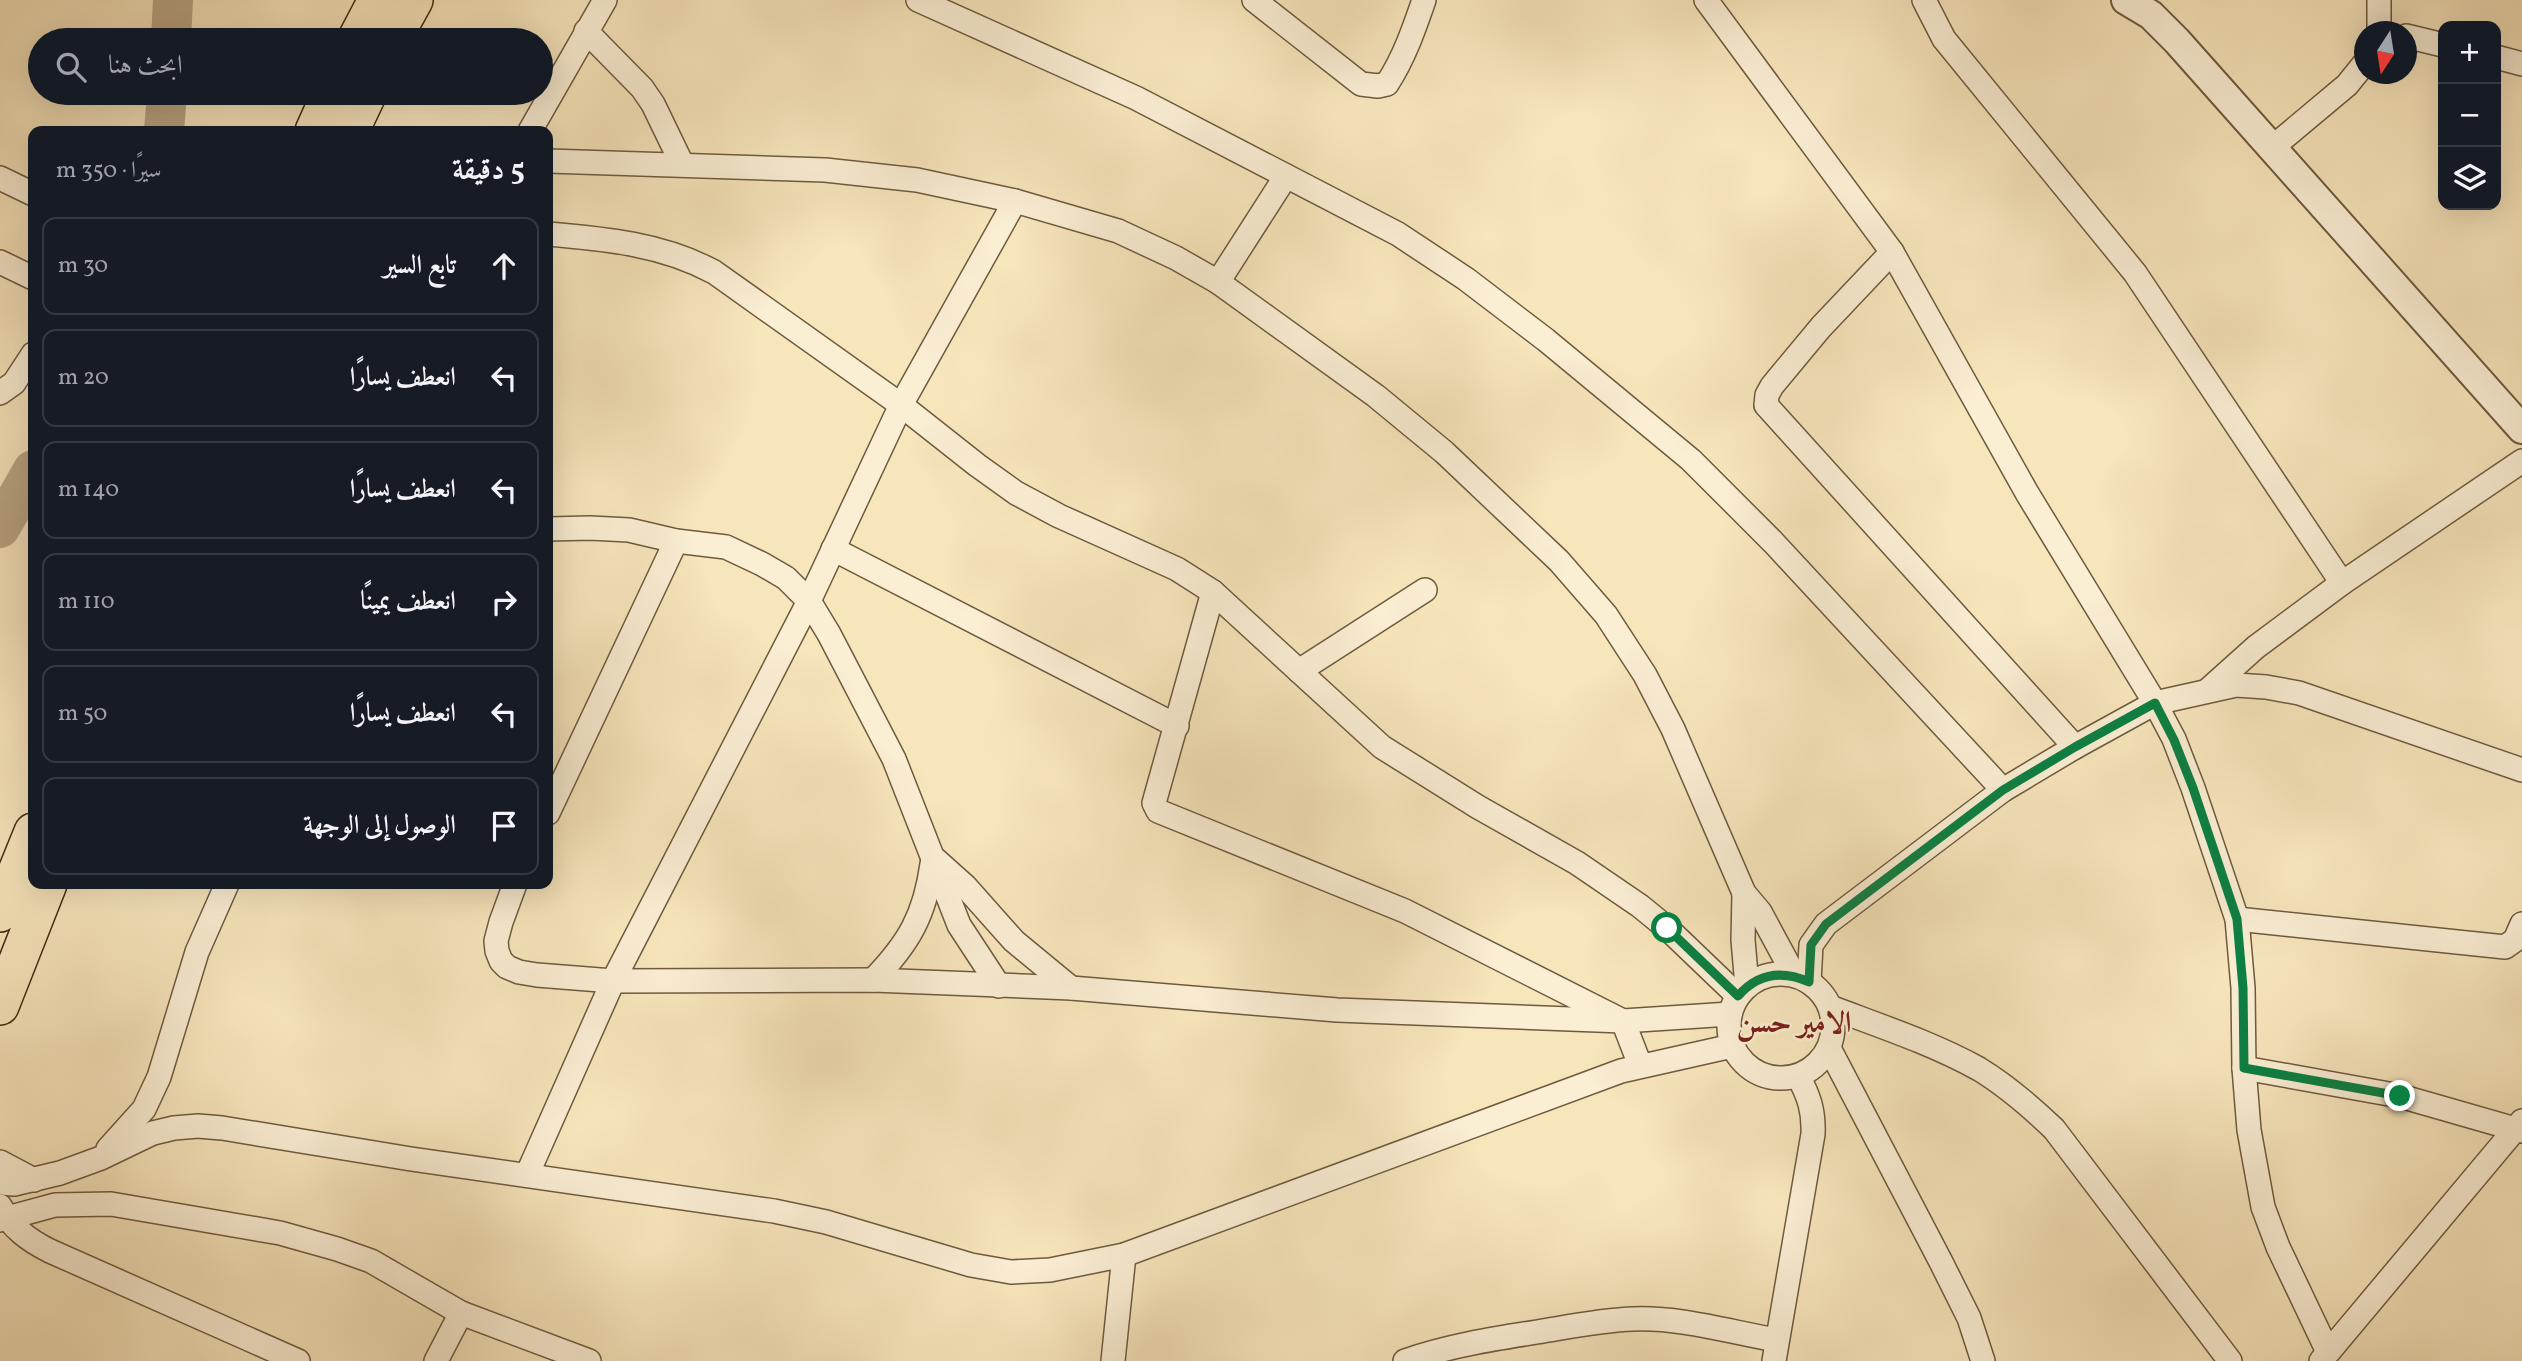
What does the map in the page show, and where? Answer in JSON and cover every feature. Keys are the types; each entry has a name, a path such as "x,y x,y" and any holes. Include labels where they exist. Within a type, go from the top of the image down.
{"main road":[{"path":"362,28 377,0"},
{"path":"399,28 414,0"},
{"path":"316,126 326,105"},
{"path":"352,126 362,105"},
{"path":"0,913 28,844"},
{"path":"0,1006 46,889"}],"street":[{"path":"553,90 605,0"},
{"path":"918,0 1136,98 1398,234 1466,279 1546,340 1691,460 1773,542 2003,790"},
{"path":"1254,0 1361,84 1378,86 1387,84 1395,72 1412,36 1424,0"},
{"path":"1706,0 1892,252 2028,493 2155,703 2174,740 2237,919 2243,988 2244,1068 2249,1130 2263,1207 2325,1356 2519,1127 2400,1096 2244,1068"},
{"path":"1924,0 1944,39 2135,273 2342,583"},
{"path":"2126,0 2151,15 2177,41 2522,429"},
{"path":"2379,0 2381,21"},
{"path":"586,32 642,88 653,104 682,164"},
{"path":"2417,39 2438,44"},
{"path":"2501,58 2522,64"},
{"path":"2273,147 2354,76"},
{"path":"533,126 545,105"},
{"path":"553,161 682,164 874,174 940,184 1014,201 1118,231 1176,258 1218,282 1376,396 1444,452 1559,561 1606,615 1645,676 1673,729 1744,893 1760,912 1801,978 1822,993 1830,1007 1834,1028 1829,1048 1822,1060 1811,1070 1798,1076 1784,1079 1753,1071 1741,1060 1732,1046 1729,1031 1738,999 1744,893"},
{"path":"1218,282 1286,176"},
{"path":"0,178 28,192"},
{"path":"527,1175 613,981 809,601 901,405 1014,201"},
{"path":"553,235 632,243 663,249 694,261 723,278 901,405 1016,493 1059,516 1177,569 1213,592 1382,747 1478,807 1577,863 1640,906 1667,928 1738,999"},
{"path":"1892,252 1821,327 1772,386 1766,395 1766,405 2075,747"},
{"path":"0,262 28,276"},
{"path":"0,393 14,383 28,362"},
{"path":"2206,692 2256,647 2342,583 2522,461"},
{"path":"553,529 629,530 677,541 726,547 786,578 809,601 894,759 959,925 999,986"},
{"path":"553,802 677,541"},
{"path":"834,549 1177,726"},
{"path":"1299,671 1425,590"},
{"path":"1213,592 1155,807 1163,814 1405,911 1623,1021 1640,1065"},
{"path":"1801,978 1811,945 1826,924 2003,790 2155,703 2235,685 2299,693 2522,770"},
{"path":"873,980 898,955 917,925 929,892 933,858"},
{"path":"933,858 965,886 1014,941 1071,988"},
{"path":"101,1158 144,1109 159,1077 197,952 225,889"},
{"path":"513,889 496,941 501,961 507,967 519,972 613,981 873,980 1071,988 1337,1010 1623,1021 1738,999 1761,978 1777,974 1801,978"},
{"path":"2237,919 2505,947 2515,940 2522,924"},
{"path":"1830,1007 1933,1046 1979,1070 2021,1098 2054,1129 2230,1361"},
{"path":"0,1183 13,1184 60,1173 101,1158 153,1133 198,1126 399,1158 774,1211 826,1222 971,1265 1012,1272 1050,1270 1124,1255 1640,1065 1732,1046"},
{"path":"1829,1048 1969,1318 1983,1361"},
{"path":"1405,1361 1484,1341 1578,1325 1634,1319 1672,1322 1775,1351 1813,1134 1811,1100 1798,1076"},
{"path":"0,1163 34,1180"},
{"path":"2,1214 55,1205 111,1204 280,1233 337,1248 372,1261 461,1313 589,1361"},
{"path":"2,1214 32,1242 50,1251 298,1361"},
{"path":"1113,1361 1124,1255"},
{"path":"436,1361 461,1313"}],"waterway":[{"path":"172,28 173,0"},
{"path":"164,126 166,105"},
{"path":"0,528 28,479"}],"district":[{"name":"الامير حسن","path":"1794,1022"}],"route":[{"path":"1667,928 1738,996 1747,986 1761,978 1777,974 1794,975 1809,982 1811,945 1826,924 2003,790 2155,703 2174,740 2193,788 2237,919 2243,988 2244,1068 2400,1096"}]}
